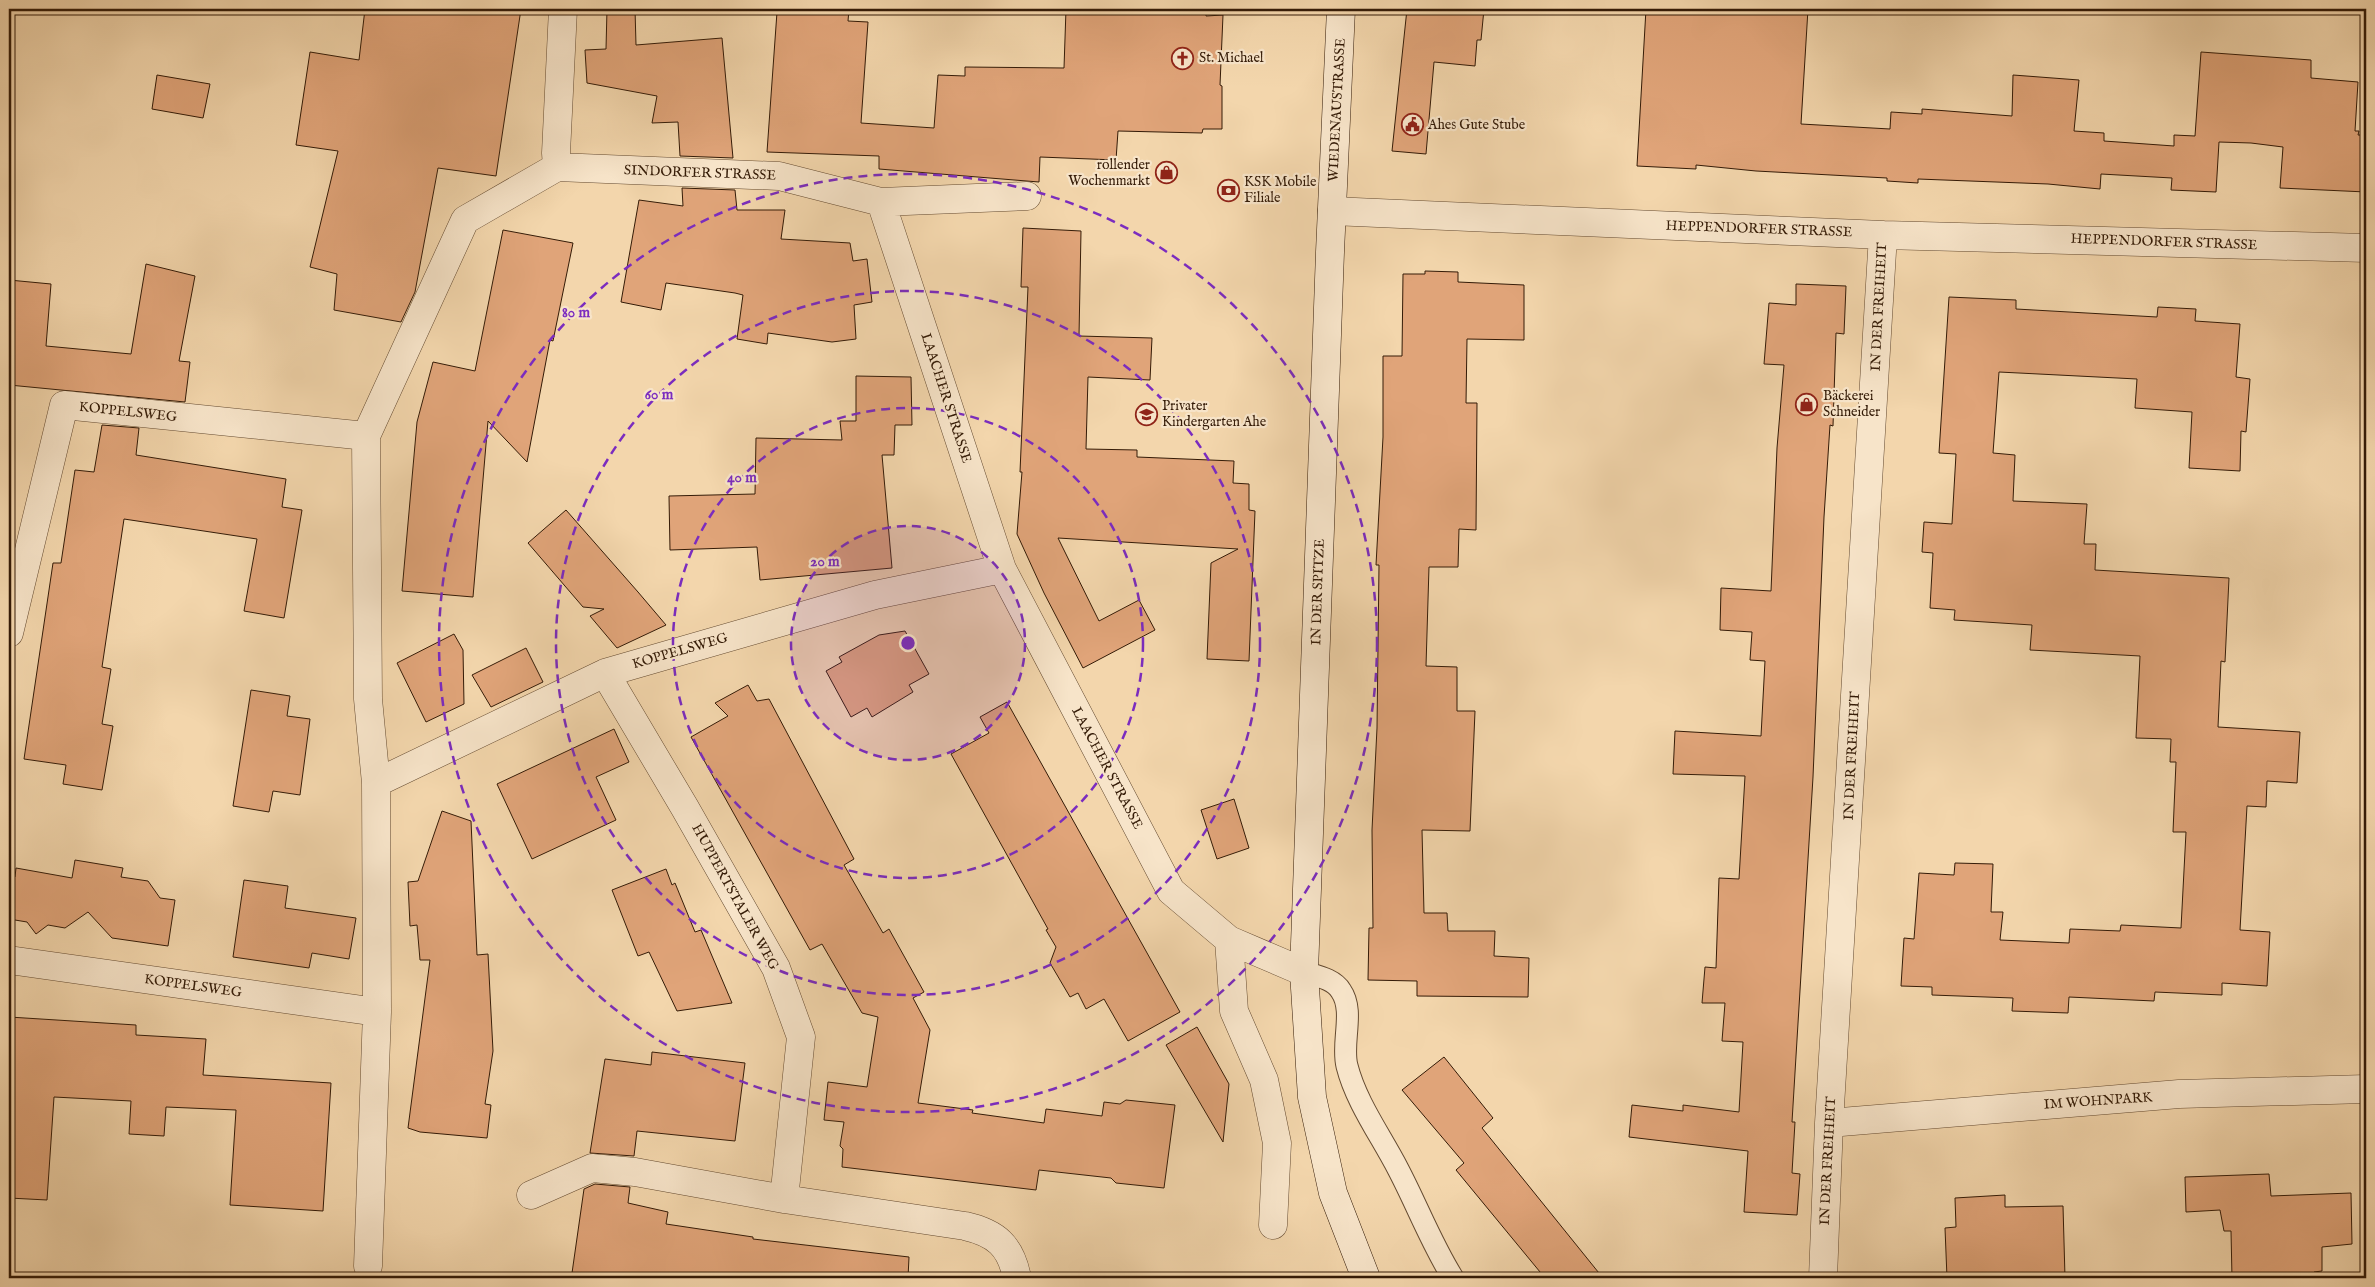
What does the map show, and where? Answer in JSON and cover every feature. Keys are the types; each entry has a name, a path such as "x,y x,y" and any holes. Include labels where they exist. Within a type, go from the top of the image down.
{"street":[{"path":"368,1266 376,1012 376,783 368,699 366,436 465,220 557,167 556,153 563,9"},
{"name":"WIEDENAUSTRASSE","path":"1332,211 1342,9"},
{"name":"SINDORFER STRASSE","path":"557,167 779,176 881,202 1028,196"},
{"name":"LAACHER STRASSE","path":"881,202 1002,569 1171,891 1229,940 1304,972"},
{"name":"HEPPENDORFER STRASSE","path":"1332,211 1883,235 2366,248"},
{"name":"IN DER SPITZE","path":"1304,972 1332,211"},
{"name":"IN DER FREIHEIT","path":"1822,1278 1883,235"},
{"name":"KOPPELSWEG","path":"9,633 64,405 366,436"},
{"name":"KOPPELSWEG","path":"376,783 605,673 875,595 1002,569"},
{"name":"HUPPERTSTALER WEG","path":"605,673 686,808 776,968 801,1037 784,1199"},
{"path":"1229,940 1234,1011 1264,1080 1276,1143 1273,1225"},
{"name":"KOPPELSWEG","path":"9,960 376,1012"},
{"path":"1304,972 1312,1098 1333,1193 1366,1278"},
{"name":"IM WOHNPARK","path":"1830,1123 2179,1094 2366,1088"},
{"path":"531,1195 592,1168 635,1172 784,1199 976,1229 987,1232 1006,1248 1011,1254 1017,1278"}],"lane":[{"path":"1304,972 1334,982 1342,991 1346,1003 1346,1065 1356,1090 1399,1171 1439,1256 1453,1278"}],"building":[{"path":"365,9 521,9 496,176 438,168 415,292 401,322 334,310 337,274 310,267 338,151 296,145 310,52 359,60"},
{"path":"607,9 635,9 636,45 722,38 733,158 680,156 678,122 652,123 657,96 587,83 585,50 606,49"},
{"path":"783,9 849,9 848,21 868,22 861,123 934,128 938,75 965,76 965,67 1064,68 1066,9 1206,9 1206,16 1223,15 1220,85 1222,86 1222,129 1203,129 1202,133 1118,131 1116,160 1040,157 1039,182 879,169 879,156 767,152 777,12 783,12"},
{"path":"1407,9 1484,9 1481,40 1477,40 1475,66 1434,62 1426,154 1392,151"},
{"path":"1646,9 1808,9 1801,124 1890,129 1891,112 1922,114 1922,109 2012,116 2013,75 2079,80 2074,131 2104,133 2104,141 2174,146 2174,135 2195,136 2201,52 2311,60 2311,78 2358,82 2355,131 2359,131 2358,135 2366,135 2366,192 2280,188 2283,147 2251,143 2219,142 2216,192 2171,190 2172,178 2101,174 2100,189 2048,184 1918,179 1918,183 1887,181 1887,178 1756,171 1696,165 1696,169 1637,166"},
{"path":"157,75 210,84 203,118 152,109"},
{"path":"682,188 735,190 737,210 785,210 781,239 850,243 853,261 867,259 872,302 854,305 856,339 832,342 768,333 767,344 737,339 743,295 735,293 666,283 661,310 621,302 639,200 683,206"},
{"path":"1023,228 1081,231 1079,336 1152,338 1150,380 1088,377 1086,449 1137,450 1137,457 1234,461 1233,483 1249,484 1249,510 1255,511 1249,661 1207,659 1211,563 1238,549 1058,538 1099,621 1139,600 1155,630 1083,668 1044,593 1017,534 1022,472 1020,472 1028,287 1021,287"},
{"path":"503,230 573,243 553,341 550,340 527,462 488,421 473,597 402,591 417,422 433,362 475,371"},
{"path":"146,264 195,276 179,361 190,362 185,402 9,385 9,280 51,284 46,346 131,354"},
{"path":"1425,271 1458,272 1458,282 1524,285 1524,340 1467,339 1466,403 1477,403 1476,530 1459,529 1458,567 1429,567 1426,666 1457,667 1457,711 1475,711 1470,831 1422,830 1424,913 1447,913 1448,931 1495,931 1494,956 1529,958 1528,997 1417,996 1417,981 1368,980 1369,928 1373,928 1372,830 1377,728 1379,565 1376,565 1383,437 1383,356 1402,356 1403,274 1425,274"},
{"path":"1796,284 1846,286 1844,334 1836,333 1833,426 1830,425 1824,517 1813,777 1792,1122 1795,1122 1792,1173 1800,1174 1797,1215 1744,1212 1748,1151 1629,1137 1632,1105 1683,1111 1683,1105 1739,1112 1743,1042 1722,1041 1725,1003 1702,1003 1705,967 1716,968 1719,878 1739,879 1745,776 1673,774 1675,731 1761,736 1765,661 1750,660 1752,632 1720,630 1721,588 1771,591 1777,448 1784,365 1764,364 1769,303 1796,305"},
{"path":"1949,297 2016,300 2016,309 2157,317 2158,307 2196,309 2195,321 2240,324 2236,377 2250,379 2246,432 2241,431 2240,471 2189,468 2192,412 2135,408 2137,379 1999,372 1993,453 2015,455 2013,501 2087,504 2084,544 2096,544 2095,570 2229,578 2225,662 2221,661 2218,727 2300,732 2297,783 2267,781 2266,807 2247,806 2240,930 2270,932 2267,986 2222,983 2222,995 2155,992 2154,1001 2069,997 2068,1013 2012,1011 2013,998 1932,995 1932,987 1901,986 1904,938 1914,939 1919,873 1954,875 1955,863 1993,864 1991,912 2003,912 2000,940 2069,943 2070,929 2120,931 2121,925 2181,928 2186,832 2173,832 2176,762 2170,762 2171,739 2136,738 2140,656 2030,650 2032,625 1954,620 1955,610 1930,608 1933,553 1922,552 1924,522 1952,524 1956,454 1939,453"},
{"path":"856,376 911,377 912,425 895,425 894,455 882,455 892,568 760,580 757,547 670,550 669,496 755,494 756,438 842,440 840,421 856,421"},
{"path":"102,425 139,428 136,455 286,479 282,507 302,510 284,618 244,611 257,539 124,519 102,667 111,669 102,724 113,726 102,790 63,784 66,765 24,759 53,563 61,563 75,470 94,472"},
{"path":"566,510 666,625 617,648 590,616 604,609 583,607 528,543"},
{"path":"905,631 929,674 909,685 913,692 872,717 867,708 851,717 826,671 842,662 839,657 879,635"},
{"path":"454,634 463,650 464,704 426,722 397,663"},
{"path":"526,648 543,682 491,707 472,675"},
{"path":"748,685 757,701 769,699 854,859 844,865 883,933 889,929 924,992 913,998 930,1030 918,1103 973,1110 972,1113 1044,1123 1046,1109 1102,1116 1104,1102 1120,1104 1126,1100 1175,1105 1164,1188 1116,1183 1111,1178 1039,1170 1036,1190 842,1167 843,1149 840,1146 844,1122 824,1120 828,1082 867,1087 878,1017 862,1013 822,944 810,950 691,737 728,716 715,703"},
{"path":"251,690 290,696 287,716 310,719 300,795 273,791 269,812 233,806"},
{"path":"1007,702 1180,1012 1128,1041 1104,999 1086,1009 1078,993 1070,997 1050,963 1056,947 1046,930 1048,929 951,754 989,733 980,717"},
{"path":"614,729 629,762 596,777 616,820 532,859 497,784"},
{"path":"1234,799 1249,848 1217,859 1201,810"},
{"path":"442,811 471,821 477,955 488,954 493,1051 485,1104 491,1105 487,1138 420,1132 408,1128 430,960 420,960 417,925 410,926 408,882 418,881"},
{"path":"75,860 123,868 121,877 148,881 160,898 175,900 168,946 112,938 88,912 65,928 48,925 36,934 27,922 9,919 11,898 9,894 9,881 15,877 16,868 72,878"},
{"path":"666,869 672,885 675,883 695,932 701,930 732,1003 677,1011 649,952 638,956 612,890"},
{"path":"244,880 288,886 285,908 356,918 349,959 312,953 309,968 233,957"},
{"path":"9,1017 136,1025 136,1035 206,1039 203,1075 331,1083 323,1211 230,1205 236,1110 166,1107 164,1136 129,1134 131,1101 54,1097 47,1200 9,1198"},
{"path":"1197,1027 1229,1084 1223,1142 1166,1045"},
{"path":"652,1052 745,1063 735,1141 637,1131 634,1156 590,1153 605,1059 651,1065"},
{"path":"1444,1057 1493,1118 1482,1128 1603,1278 1545,1278 1456,1170 1464,1163 1402,1090"},
{"path":"2269,1174 2271,1196 2351,1193 2352,1244 2322,1247 2322,1271 2314,1272 2315,1278 2232,1278 2231,1231 2224,1231 2220,1210 2186,1212 2185,1177"},
{"path":"595,1184 630,1187 628,1203 668,1212 666,1224 753,1237 753,1239 909,1257 908,1278 613,1278 572,1273 584,1189"},
{"path":"2005,1195 2005,1207 2063,1206 2065,1277 1947,1278 1945,1228 1956,1227 1955,1198"}],"place":[{"name":"St. Michael","path":"1183,58"},
{"name":"Ahes Gute Stube","path":"1412,125"},
{"name":"rollender Wochenmarkt","path":"1166,173"},
{"name":"KSK Mobile Filiale","path":"1228,190"},
{"name":"Bäckerei Schneider","path":"1807,404"},
{"name":"Privater Kindergarten Ahe","path":"1146,414"}]}
